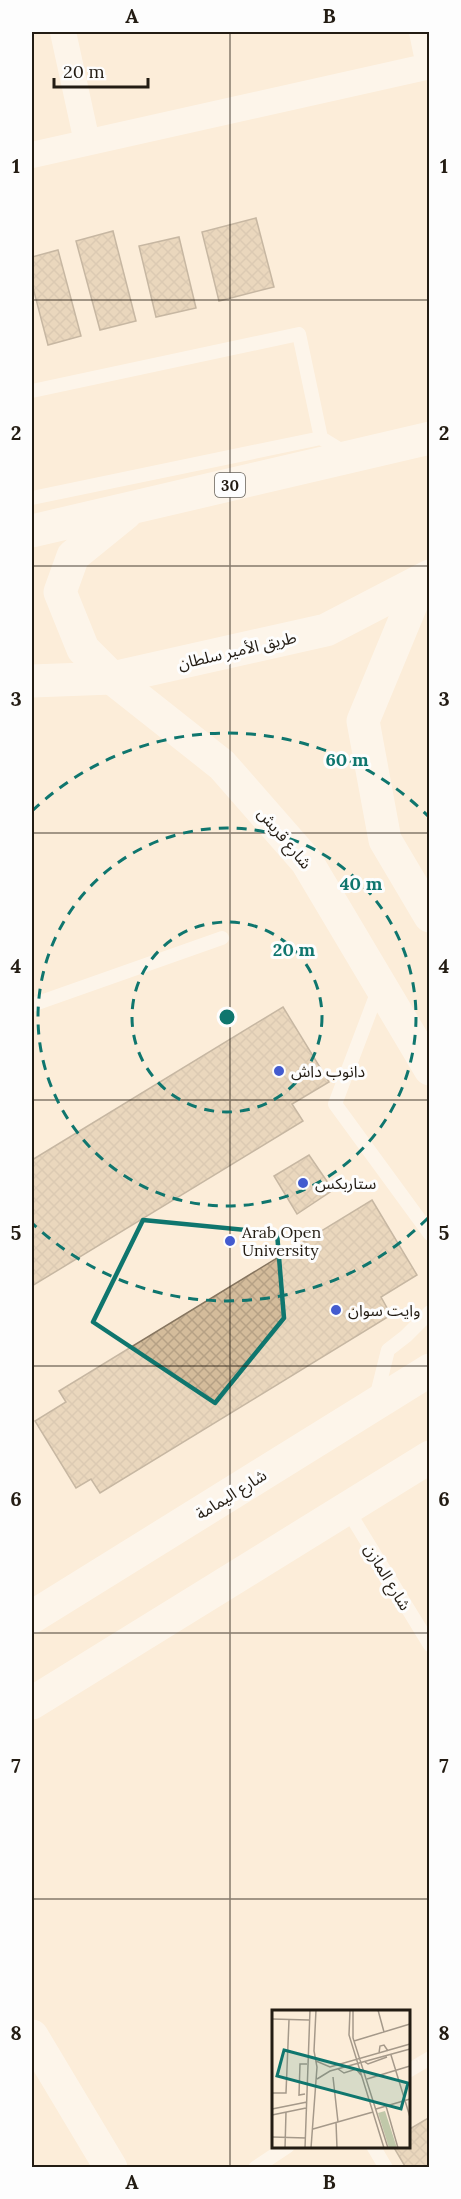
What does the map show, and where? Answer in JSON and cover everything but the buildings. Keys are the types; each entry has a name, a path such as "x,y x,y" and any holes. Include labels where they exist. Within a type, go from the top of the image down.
{"main road":[{"name":"30","path":"32,531 429,438"},
{"name":"شارع قريش","path":"132,508 73,556 60,592 83,649 112,678 222,765 307,862 429,1069"},
{"name":"طريق الأمير سلطان","path":"32,681 112,678 327,630 425,579"},
{"path":"425,579 363,721 385,840 429,916"},
{"name":"شارع اليمامة","path":"32,1617 429,1370"},
{"path":"32,1703 429,1457"},
{"path":"32,2036 111,2168"}],"street":[{"path":"63,32 87,142"},
{"path":"32,155 429,66 422,32"}],"lane":[{"path":"32,391 299,334 321,438"},
{"path":"32,498 321,438 352,456"},
{"path":"32,1005 222,938"},
{"path":"380,986 335,1104 429,1234"},
{"path":"375,1404 388,1350 406,1336 429,1312"},
{"name":"شارع المازن","path":"347,1509 429,1645"},
{"path":"410,2070 429,2058"},
{"path":"255,2168 285,2148"},
{"path":"374,2148 386,2168"}],"highlighted area":[{"path":"143,1220 277,1233 284,1318 215,1403 93,1322"}],"place":[{"name":"دانوب داش","path":"279,1071"},
{"name":"ستاربكس","path":"303,1183"},
{"name":"Arab Open University","path":"230,1241"},
{"name":"وايت سوان","path":"336,1310"}]}
